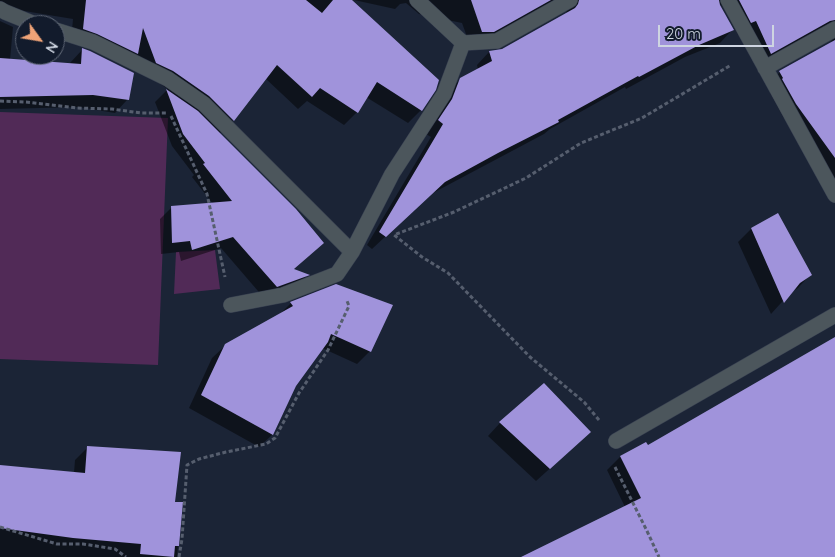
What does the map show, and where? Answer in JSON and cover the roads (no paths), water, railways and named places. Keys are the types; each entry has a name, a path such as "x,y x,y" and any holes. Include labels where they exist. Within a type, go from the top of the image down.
{"street":[{"path":"417,0 463,42 497,41 570,0"},
{"path":"728,0 835,195"},
{"path":"0,9 15,15"},
{"path":"765,68 835,29"},
{"path":"65,33 93,42 168,79 204,104 352,252"},
{"path":"231,305 283,295 337,274 352,252 392,174 444,94 463,42"},
{"path":"616,441 835,315"}]}
